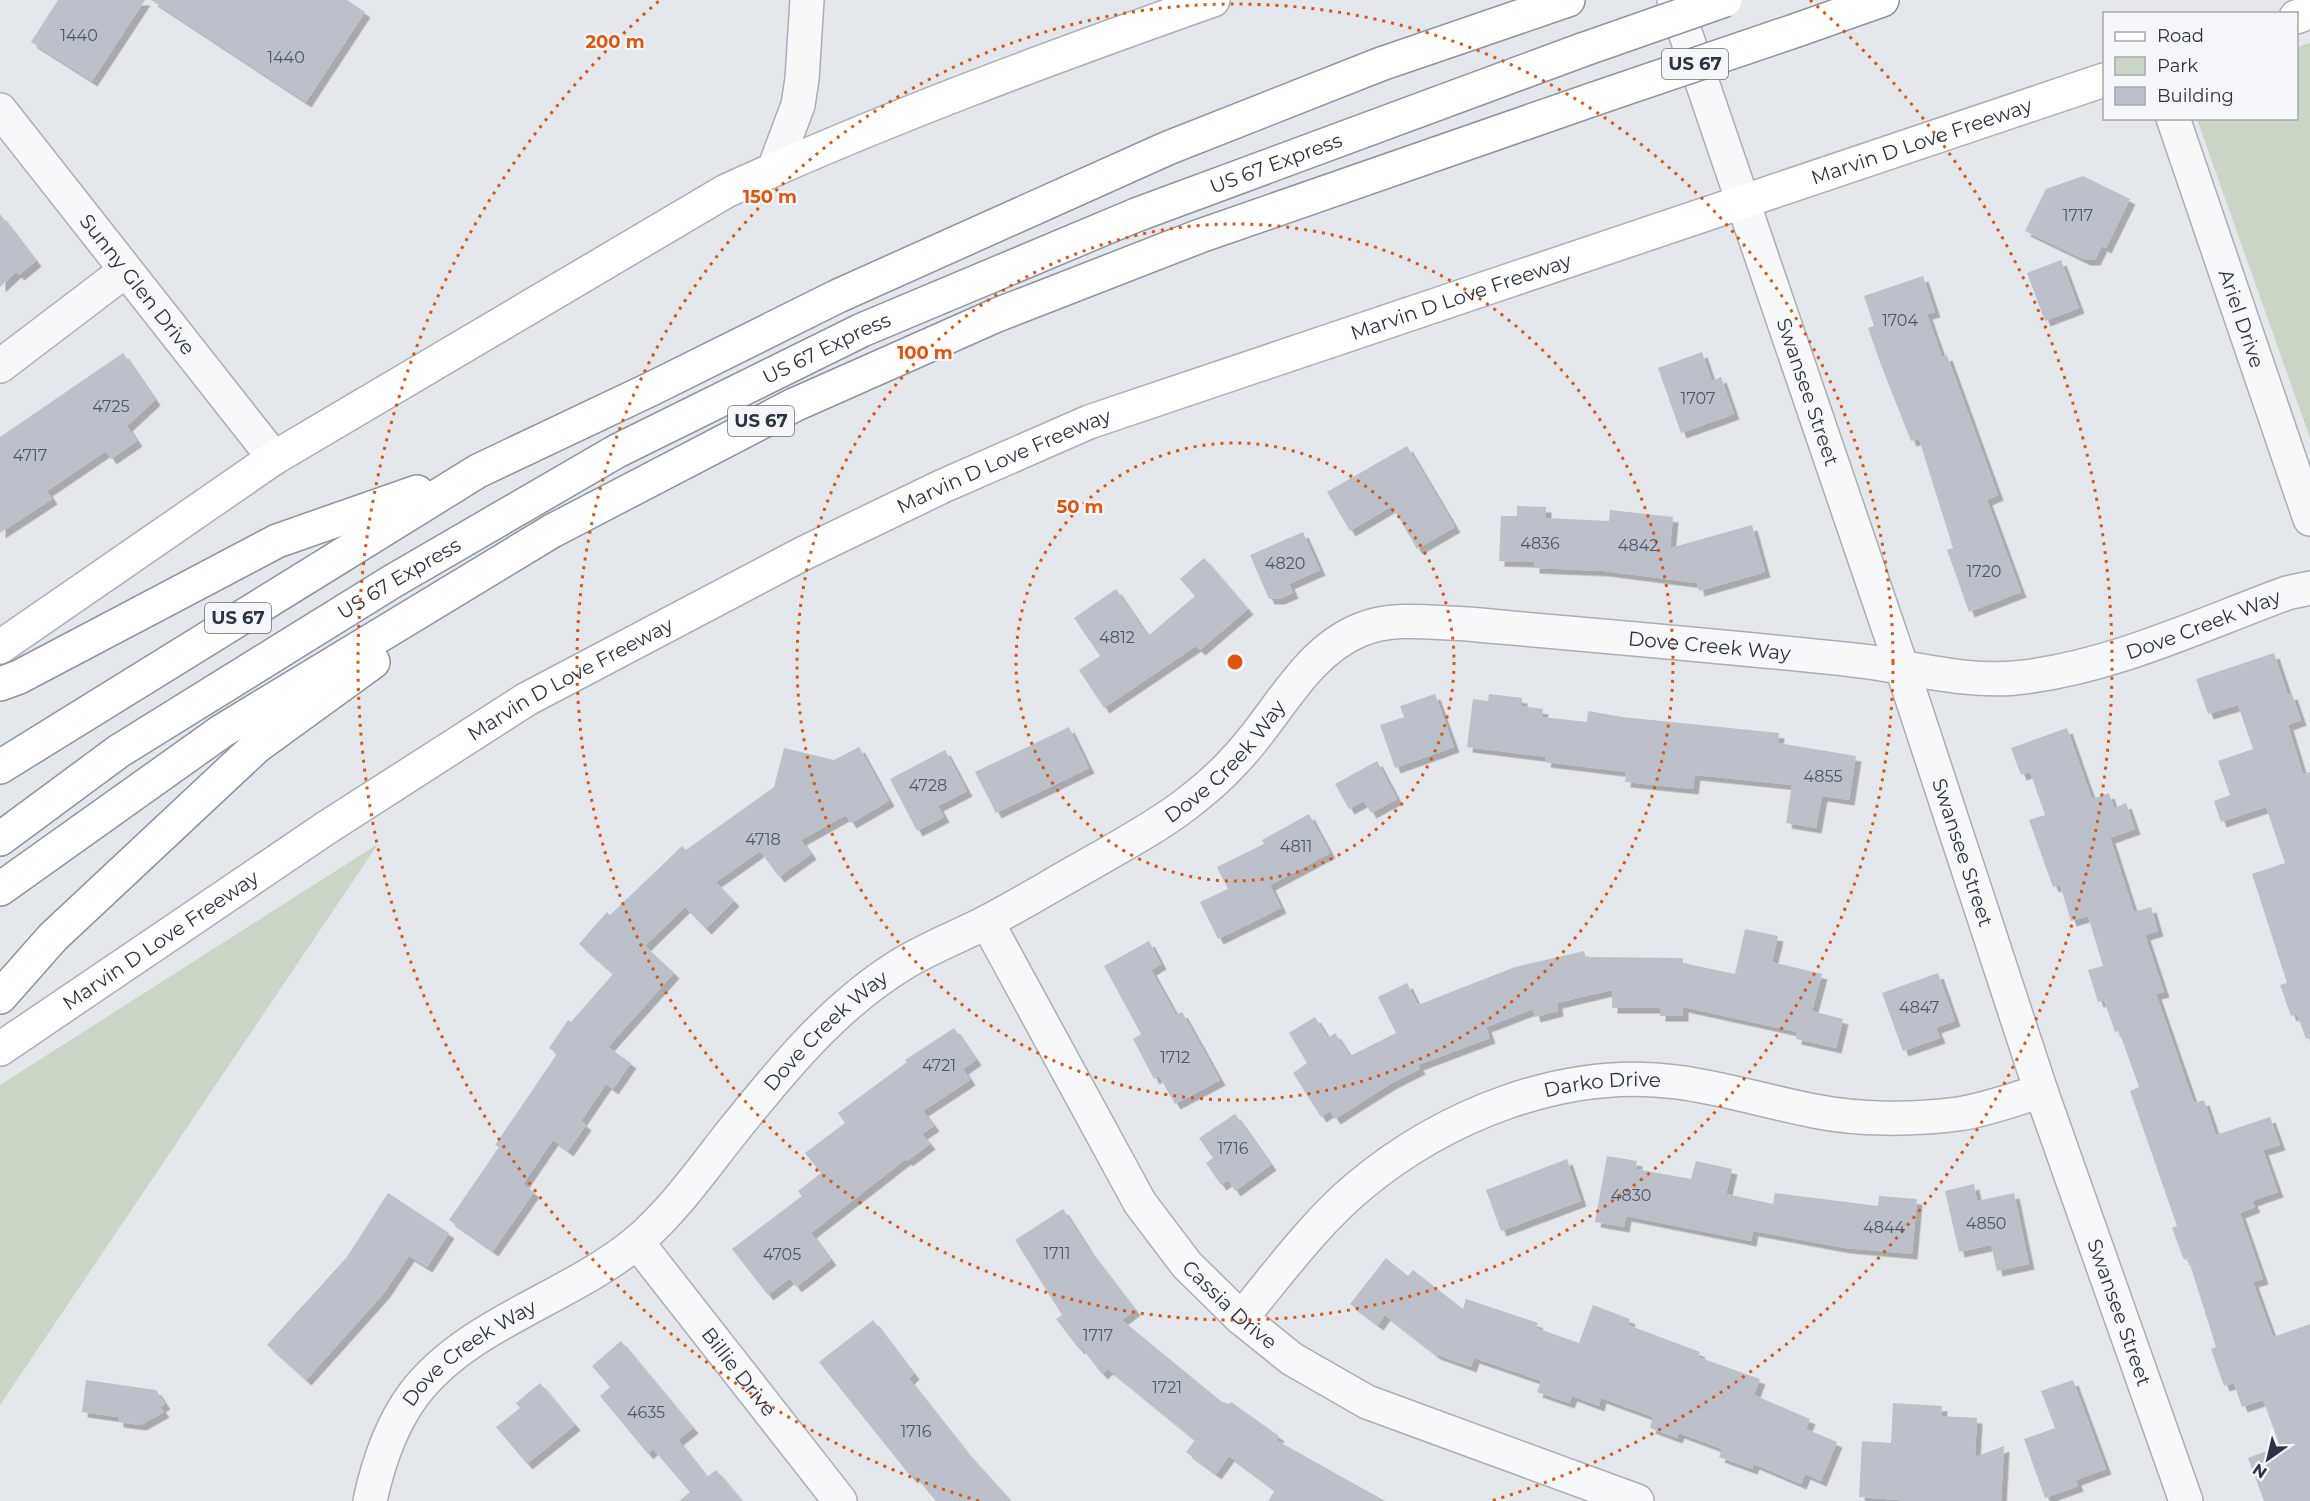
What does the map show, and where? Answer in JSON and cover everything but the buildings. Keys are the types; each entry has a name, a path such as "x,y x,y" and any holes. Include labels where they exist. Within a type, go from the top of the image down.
{"main road":[{"path":"0,647 274,458 726,191 774,169 1061,54 1213,0"},
{"name":"US 67 Express","path":"0,839 119,751 393,581 617,451 862,330 1125,220 1582,50 1725,0"},
{"name":"US 67","path":"0,889 222,731 552,531 794,405 997,315 1200,236 1882,0"},
{"name":"US 67","path":"0,767 478,471 651,389 838,296 1168,148 1381,64 1564,1"},
{"name":"Marvin D Love Freeway","path":"0,1049 326,828 527,699 804,553 943,486 1089,422 2103,80"},
{"path":"0,684 19,677 277,541 478,471"},
{"path":"0,997 53,937 256,747 552,531"}],"street":[{"path":"774,169 798,105 807,0"},
{"name":"Swansee Street","path":"1674,0 1902,668 2042,1091 2186,1501"},
{"name":"Sunny Glen Drive","path":"0,110 25,138 125,271 274,458"},
{"name":"Ariel Drive","path":"2174,120 2310,519"},
{"path":"0,366 125,271"},
{"name":"Dove Creek Way","path":"370,1501 377,1469 391,1432 415,1392 444,1364 479,1338 582,1280 637,1242 673,1206 744,1118 826,1025 859,996 904,963 987,922 1140,835 1186,804 1235,761 1314,664 1328,651 1359,630 1404,621 1468,624 1844,659 1952,676 2013,678 2057,671 2124,652 2287,593 2310,588"},
{"name":"Cassia Drive","path":"987,922 1140,1203 1187,1265 1241,1318 1292,1359 1368,1402 1637,1501"},
{"name":"Darko Drive","path":"1241,1318 1332,1211 1359,1186 1405,1151 1465,1117 1545,1091 1618,1078 1676,1082 1816,1112 1883,1118 1960,1114 2042,1091"},
{"name":"Billie Drive","path":"637,1242 840,1501"}],"green space":[{"path":"2310,43 2310,438 2197,120 2298,120 2298,47"},
{"path":"378,844 0,1405 0,1085"}]}
